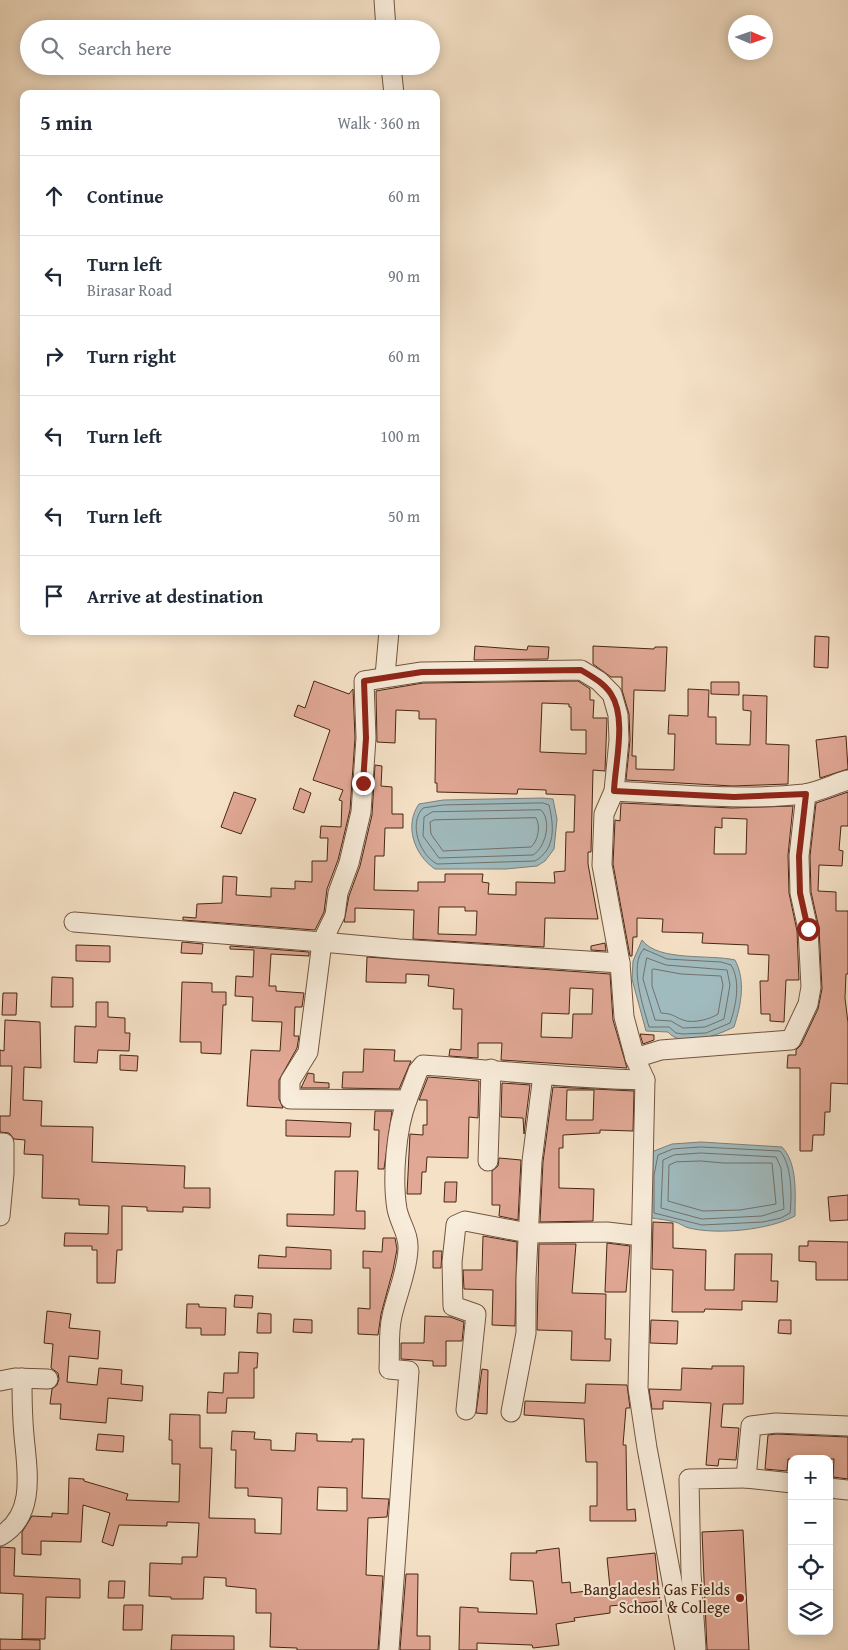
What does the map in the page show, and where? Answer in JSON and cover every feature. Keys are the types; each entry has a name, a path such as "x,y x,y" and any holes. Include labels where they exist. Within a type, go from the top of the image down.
{"street":[{"path":"384,0 385,20"},
{"path":"392,75 394,90"},
{"path":"385,676 389,635"},
{"path":"407,1100 290,1099 290,1081 308,1052 322,942 335,915 338,893 347,870 361,812 366,738 364,681 374,681 385,676 422,672 487,669 581,670 599,681 612,694 618,715 619,740 614,791 604,814 602,865 620,963 624,1018 635,1058 645,1080 638,1388 647,1448 685,1650"},
{"path":"614,791 734,797 806,794 848,780"},
{"path":"635,1058 661,1050 791,1040 808,1004 811,986 808,929 800,893 799,856 806,794"},
{"path":"74,922 398,949 620,963"},
{"path":"389,1650 409,1370 389,1369 392,1317 402,1286 408,1248 406,1229 397,1208 396,1183 401,1117 418,1071 423,1065 491,1069 581,1079 645,1080"},
{"path":"488,1161 491,1069"},
{"path":"512,1412 526,1333 532,1161 543,1075"},
{"path":"0,1143 4,1143 0,1216"},
{"path":"466,1410 476,1314 453,1306 452,1262 456,1225 465,1221 528,1233 607,1232 641,1236"},
{"path":"0,1536 15,1526 28,1482 22,1378"},
{"path":"0,1381 22,1378 48,1379"},
{"path":"746,1478 751,1426 776,1423 848,1426"},
{"path":"696,1650 691,1573 689,1479 746,1478 788,1483"},
{"path":"833,1488 848,1490"}],"water":[{"path":"553,799 557,819 554,849 545,861 537,866 506,869 435,869 422,856 413,839 412,821 419,804 443,800"},
{"path":"642,940 660,952 735,960 740,976 741,993 734,1027 710,1037 691,1040 682,1040 668,1032 646,1031 632,979 633,961"},
{"path":"701,1142 782,1147 791,1162 793,1171 795,1216 772,1225 728,1231 701,1230 675,1222 652,1218 648,1213 650,1160 654,1151 672,1144"}],"building":[{"path":"815,636 829,637 828,668 814,667"},
{"path":"475,646 527,650 528,646 549,647 548,659 474,660"},
{"path":"593,646 654,649 655,647 667,647 665,691 634,690 632,756 636,756 636,769 674,770 675,734 668,734 669,715 688,716 688,689 709,690 708,717 716,717 716,744 750,745 751,711 743,710 743,695 767,696 766,744 789,745 788,784 733,786 626,780 630,740 629,714 622,690 622,677 611,677 593,664"},
{"path":"314,681 349,694 353,689 355,738 350,810 338,860 327,889 324,912 315,930 183,920 183,917 196,918 197,904 222,903 223,876 237,877 236,895 271,897 271,888 295,889 295,881 312,882 312,861 327,861 328,838 320,838 321,826 341,827 342,801 339,800 343,790 313,780 330,730 294,716 298,705 305,708"},
{"path":"578,681 590,689 590,700 594,700 593,718 607,718 605,771 593,770 591,852 588,852 588,864 598,919 545,918 544,947 413,939 414,910 355,908 355,922 344,922 349,896 360,866 372,815 375,765 382,766 381,786 392,787 392,814 403,814 403,828 385,828 384,856 375,856 374,890 418,891 418,882 445,882 445,874 483,874 482,882 489,883 488,894 516,895 516,882 555,883 554,872 565,871 566,832 574,832 575,795 546,794 546,790 518,789 517,794 437,792 437,783 435,783 436,719 419,719 419,711 396,710 395,743 377,742 376,691 423,683","holes":["542,703 569,704 569,707 571,707 571,730 586,730 586,754 540,752","439,907 465,907 465,911 477,911 476,935 438,934"]},
{"path":"711,682 739,682 739,695 711,694"},
{"path":"846,736 848,769 820,778 816,740"},
{"path":"300,788 311,793 304,813 293,809"},
{"path":"234,792 256,799 241,834 221,827"},
{"path":"848,792 848,826 841,826 839,850 843,851 842,866 819,865 818,891 836,892 836,911 848,911 848,974 846,974 845,998 848,1023 848,1084 831,1083 830,1112 825,1112 824,1135 813,1135 812,1151 800,1151 800,1068 787,1068 788,1055 796,1055 796,1050 801,1045 818,1009 822,989 819,928 811,892 810,856 816,803"},
{"path":"621,803 732,808 793,806 788,855 789,893 797,931 799,980 786,980 784,1022 770,1021 770,1014 761,1014 760,981 768,981 769,955 748,954 748,945 702,943 703,933 662,932 663,919 637,918 637,937 633,937 632,956 630,956 613,864 615,820 620,821","holes":["722,818 747,819 746,854 714,854 715,827 722,828"]},
{"path":"182,942 203,944 202,954 181,953"},
{"path":"605,943 606,951 591,950 591,946"},
{"path":"76,945 110,946 110,962 76,961"},
{"path":"230,946 309,952 309,956 271,954 269,986 276,986 276,991 304,993 302,1007 295,1007 294,1036 299,1036 297,1048 279,1080 279,1099 283,1108 247,1106 251,1050 280,1051 282,1022 252,1021 253,997 235,996 236,976 253,977 254,950 230,949"},
{"path":"367,957 610,974 613,1020 627,1068 501,1060 502,1043 478,1043 478,1058 449,1056 450,1049 461,1050 462,1009 453,1009 454,989 428,986 429,975 406,974 406,983 366,982","holes":["570,988 593,989 592,1014 573,1014 572,1038 541,1037 542,1013 569,1014"]},
{"path":"52,977 73,978 73,1007 51,1007"},
{"path":"182,982 212,983 212,992 226,992 226,1005 223,1005 221,1054 201,1053 201,1042 180,1042"},
{"path":"3,993 17,993 16,1015 2,1015"},
{"path":"96,1002 108,1002 108,1017 125,1018 125,1033 130,1033 129,1051 98,1050 97,1063 74,1062 75,1026 96,1027"},
{"path":"5,1020 40,1022 41,1068 24,1067 23,1100 42,1101 41,1126 93,1127 92,1162 185,1166 184,1188 210,1188 210,1208 183,1207 183,1212 147,1211 147,1207 122,1206 122,1250 117,1250 115,1283 97,1283 97,1250 92,1250 92,1246 64,1246 65,1233 108,1234 109,1206 79,1205 79,1199 42,1198 43,1155 24,1154 25,1140 14,1139 9,1133 0,1132 0,1116 10,1116 12,1066 0,1066 0,1050 4,1051"},
{"path":"640,1034 654,1035 654,1040 643,1044"},
{"path":"364,1049 395,1050 394,1061 411,1061 399,1089 342,1088 343,1072 363,1072"},
{"path":"120,1055 138,1056 137,1071 120,1070"},
{"path":"308,1073 314,1074 314,1082 329,1083 329,1088 301,1088"},
{"path":"428,1077 479,1081 478,1118 469,1117 468,1158 427,1157 426,1172 422,1172 421,1194 407,1194 410,1134 423,1135 423,1125 427,1125 427,1100 419,1100"},
{"path":"502,1083 530,1085 524,1134 523,1118 501,1117"},
{"path":"553,1087 634,1091 633,1131 600,1130 600,1133 563,1135 563,1148 559,1148 559,1188 594,1189 593,1221 540,1222 543,1162","holes":["567,1090 594,1090 593,1120 566,1120"]},
{"path":"375,1111 392,1111 384,1169 378,1169 379,1130 374,1130"},
{"path":"286,1120 351,1123 350,1137 286,1136"},
{"path":"499,1158 521,1160 518,1220 499,1216 500,1205 492,1205 492,1171 498,1166"},
{"path":"335,1171 358,1171 356,1211 365,1211 365,1229 287,1226 287,1214 334,1215"},
{"path":"445,1182 457,1182 456,1202 444,1202"},
{"path":"848,1195 848,1220 830,1221 828,1197"},
{"path":"653,1222 673,1223 673,1248 706,1250 705,1290 734,1290 735,1254 772,1254 771,1281 778,1281 777,1302 742,1301 742,1310 705,1309 704,1312 672,1312 673,1270 652,1269"},
{"path":"483,1236 517,1242 515,1326 492,1325 493,1290 464,1289 463,1270 482,1270"},
{"path":"383,1238 395,1238 397,1249 381,1314 378,1335 358,1334 358,1308 370,1309 370,1268 363,1268 363,1251 382,1252"},
{"path":"808,1241 848,1242 848,1280 816,1280 816,1262 799,1261 799,1246 808,1246"},
{"path":"607,1243 630,1246 626,1292 605,1292"},
{"path":"539,1244 576,1244 572,1293 606,1294 605,1339 611,1339 610,1361 571,1360 572,1331 537,1330"},
{"path":"286,1247 331,1250 331,1269 258,1268 259,1255 286,1257"},
{"path":"433,1251 442,1251 441,1268 433,1268"},
{"path":"235,1295 253,1296 252,1308 234,1307"},
{"path":"187,1304 199,1304 199,1307 226,1308 225,1335 201,1335 201,1328 186,1328"},
{"path":"47,1311 71,1314 69,1328 100,1331 98,1359 69,1356 67,1382 97,1385 99,1368 122,1370 121,1384 143,1386 142,1401 108,1398 106,1423 60,1419 61,1404 50,1404 52,1389 57,1385 59,1379 58,1373 51,1368 53,1344 44,1343"},
{"path":"258,1313 271,1314 271,1333 257,1333"},
{"path":"425,1316 450,1317 464,1322 462,1341 446,1341 446,1366 433,1366 433,1361 401,1359 401,1343 424,1343"},
{"path":"294,1319 312,1320 312,1333 293,1332"},
{"path":"651,1320 678,1321 677,1344 650,1343"},
{"path":"779,1320 791,1320 791,1334 778,1333"},
{"path":"239,1352 258,1353 257,1368 254,1368 254,1398 227,1398 226,1413 207,1413 208,1392 223,1393 224,1373 238,1373"},
{"path":"712,1366 744,1366 743,1404 723,1404 721,1427 739,1428 736,1460 719,1459 718,1466 706,1465 711,1403 663,1401 663,1409 652,1409 649,1389 681,1390 682,1368 712,1369"},
{"path":"482,1369 488,1370 487,1414 476,1413"},
{"path":"586,1384 627,1385 630,1408 626,1408 623,1445 626,1445 627,1510 635,1509 636,1521 590,1521 590,1506 597,1506 597,1462 586,1462 584,1419 524,1415 525,1401 585,1403"},
{"path":"170,1414 200,1415 200,1448 212,1448 209,1518 255,1519 255,1533 281,1534 282,1498 248,1496 248,1488 235,1488 236,1450 231,1450 232,1431 255,1432 254,1439 271,1440 271,1450 295,1451 296,1433 317,1434 317,1441 352,1442 352,1439 364,1439 362,1498 389,1499 387,1517 368,1518 366,1575 383,1576 378,1650 297,1650 297,1648 270,1647 271,1613 256,1613 256,1589 226,1586 226,1578 204,1577 203,1599 171,1599 171,1597 149,1596 150,1563 182,1564 182,1557 197,1557 199,1523 167,1522 167,1526 119,1525 113,1546 102,1542 110,1513 83,1505 81,1542 41,1541 41,1555 22,1554 22,1532 32,1516 52,1517 52,1513 68,1514 69,1478 84,1479 84,1481 128,1494 126,1500 179,1502 180,1464 172,1464 172,1440 169,1440","holes":["318,1487 347,1488 347,1511 317,1510"]},
{"path":"98,1434 124,1436 123,1452 96,1450"},
{"path":"768,1435 848,1437 848,1479 833,1477 833,1455 788,1455 787,1471 765,1469"},
{"path":"743,1530 749,1650 707,1650 702,1532"},
{"path":"0,1547 15,1548 14,1576 80,1579 80,1598 46,1597 45,1639 22,1639 23,1594 0,1593"},
{"path":"559,1548 562,1583 570,1582 571,1593 610,1588 607,1558 655,1553 660,1601 610,1606 610,1613 574,1618 575,1621 556,1624 559,1645 533,1648 532,1645 477,1643 477,1650 459,1650 460,1607 478,1608 478,1612 537,1614 533,1581 510,1580 511,1553 537,1553 536,1551"},
{"path":"406,1574 418,1574 417,1636 430,1636 430,1650 400,1650"},
{"path":"109,1581 125,1581 124,1598 108,1598"},
{"path":"124,1605 143,1605 142,1630 123,1630"},
{"path":"172,1635 234,1636 234,1650 171,1650"},
{"path":"0,1639 40,1640 40,1650 0,1650"}],"place":[{"name":"Bangladesh Gas Fields School & College","path":"740,1598"}],"route":[{"path":"363,783 366,738 364,681 374,681 390,675 422,672 487,669 581,670 599,681 612,694 618,715 619,740 614,791 734,797 806,794 799,856 800,893 808,929"}]}
